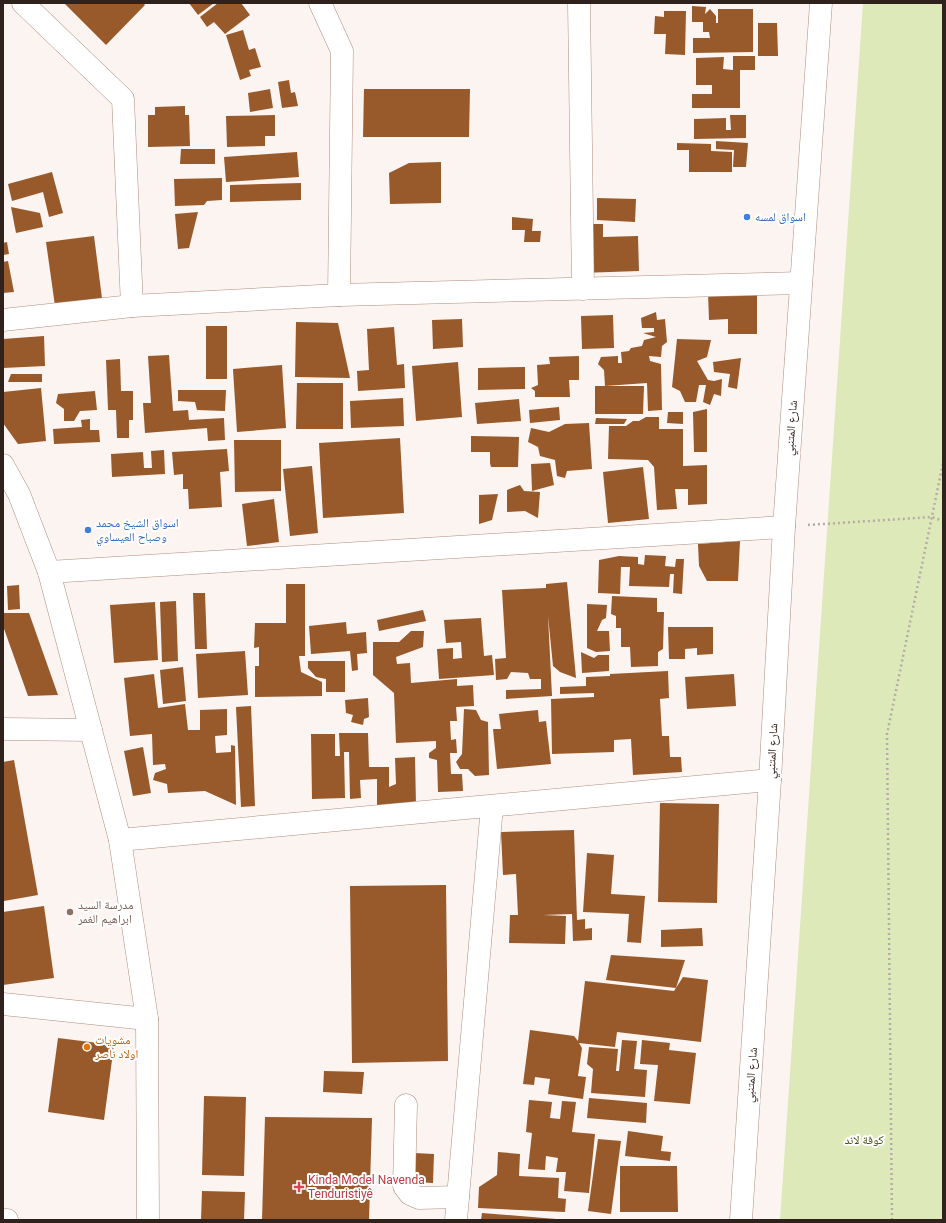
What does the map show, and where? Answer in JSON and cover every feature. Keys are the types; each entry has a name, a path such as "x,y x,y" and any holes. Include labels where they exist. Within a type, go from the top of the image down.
{"street":[{"path":"23,3 123,99 132,306"},
{"path":"320,3 342,51 338,295"},
{"path":"579,3 583,289"},
{"name":"شارع المتنبي","path":"741,1220 770,780 784,527 821,3"},
{"path":"3,320 132,306 338,295 801,283"},
{"path":"3,465 11,495 49,572 120,840 147,1019 148,1220"},
{"path":"49,572 784,527"},
{"path":"3,729 91,730"},
{"path":"120,840 770,780"},
{"path":"456,1220 492,806"},
{"path":"3,1004 147,1019"},
{"path":"406,1105 404,1186 410,1194 419,1198 458,1197"}],"path":[{"path":"892,1220 887,734 943,463"},
{"path":"784,527 932,517 943,521"}],"green space":[{"name":"كوفة لاند","path":"863,3 943,3 943,1220 780,1220"}],"building":[{"path":"64,3 143,3 145,5 106,45"},
{"path":"189,3 214,3 198,15"},
{"path":"218,3 241,3 250,15 225,34 214,22 207,27 200,17"},
{"path":"692,6 706,7 705,14 710,9 716,16 716,23 718,23 718,9 753,9 753,52 693,53 693,38 710,38 709,32 703,32 703,22 692,22"},
{"path":"664,11 686,11 685,55 665,54 666,34 654,34 655,16 664,17"},
{"path":"758,23 777,23 778,56 758,56"},
{"path":"243,30 249,50 255,48 261,67 249,70 251,76 240,80 226,35"},
{"path":"733,56 755,56 755,70 740,70 740,108 692,108 692,94 712,94 712,85 696,85 696,58 724,57 723,69 733,70"},
{"path":"289,80 291,93 295,92 298,106 282,108 278,82"},
{"path":"270,89 273,108 250,112 248,93"},
{"path":"364,89 470,89 469,137 363,137"},
{"path":"185,106 185,115 189,115 190,146 148,147 148,115 155,115 155,107"},
{"path":"275,115 275,136 265,136 265,146 227,147 226,116"},
{"path":"730,115 746,115 746,138 694,139 694,119 726,118 726,130 731,130"},
{"path":"716,141 748,143 746,167 733,167 734,150 716,149"},
{"path":"677,143 711,144 711,151 732,152 732,172 689,172 689,150 677,150"},
{"path":"181,149 215,149 215,164 180,164"},
{"path":"297,152 299,177 226,182 224,157"},
{"path":"441,162 441,203 390,204 389,173 409,163"},
{"path":"52,172 63,213 49,217 43,192 12,201 8,184"},
{"path":"222,178 222,200 207,201 204,205 175,206 174,179"},
{"path":"301,183 301,200 230,202 230,185"},
{"path":"597,198 636,199 635,222 597,220"},
{"path":"11,207 40,213 43,227 16,233"},
{"path":"198,212 189,248 178,249 175,214"},
{"path":"512,217 533,219 532,231 541,231 540,242 524,242 525,230 512,230"},
{"path":"580,224 603,224 603,237 638,236 639,271 581,273"},
{"path":"94,236 103,306 56,313 46,242"},
{"path":"7,242 9,254 3,255 3,243"},
{"path":"8,261 14,292 3,293 3,262"},
{"path":"757,291 757,334 728,334 728,319 709,320 708,292"},
{"path":"656,312 657,320 665,319 667,342 662,346 661,357 649,356 650,361 661,364 662,410 648,411 647,383 605,386 604,370 598,364 601,357 618,356 618,363 622,363 621,352 629,351 631,348 642,346 644,340 656,337 643,333 654,332 654,328 642,328 641,318"},
{"path":"613,315 614,348 582,349 581,316"},
{"path":"462,319 463,347 433,349 432,320"},
{"path":"296,322 338,323 350,378 295,377"},
{"path":"206,326 227,326 227,379 206,379"},
{"path":"394,327 397,365 404,364 405,388 358,391 357,371 369,370 367,329"},
{"path":"44,336 45,366 3,368 3,339"},
{"path":"677,339 711,340 707,357 697,361 708,380 714,381 722,379 721,396 714,394 710,405 703,402 706,385 699,385 696,402 685,402 680,391 672,387"},
{"path":"169,355 173,411 188,410 189,420 224,418 225,440 208,441 207,428 145,433 143,403 151,403 148,356"},
{"path":"579,356 579,380 569,380 570,397 535,397 535,391 531,388 538,385 537,365 550,364 549,357"},
{"path":"741,358 737,389 728,387 730,374 714,372 713,362"},
{"path":"120,359 121,391 133,391 133,420 129,420 129,438 117,438 116,410 108,410 106,360"},
{"path":"458,362 462,417 416,421 412,366"},
{"path":"282,365 286,428 237,432 233,369"},
{"path":"525,367 525,389 478,390 478,368"},
{"path":"11,374 42,374 42,382 8,382"},
{"path":"297,383 343,383 343,429 296,429"},
{"path":"595,386 644,386 643,414 595,414"},
{"path":"41,388 46,441 18,444 3,423 3,392"},
{"path":"178,390 226,390 225,411 197,410 195,402 178,401"},
{"path":"95,391 97,410 80,411 74,421 64,421 64,409 56,403 58,394"},
{"path":"403,398 404,426 351,428 350,401"},
{"path":"519,399 521,421 477,424 475,403"},
{"path":"559,407 560,420 530,423 529,410"},
{"path":"707,409 707,452 694,452 693,412"},
{"path":"668,412 683,412 683,424 667,423"},
{"path":"646,417 659,417 659,429 683,429 683,466 707,465 707,504 688,505 688,489 675,489 677,509 657,510 654,467 648,460 608,459 609,426 626,426 633,421 639,421"},
{"path":"596,418 627,419 624,424 595,424"},
{"path":"90,419 90,430 99,430 100,442 54,444 53,429 82,427 81,420"},
{"path":"589,423 592,469 567,471 565,478 557,476 555,460 540,456 538,447 528,442 531,428 549,432 565,424"},
{"path":"471,436 519,437 518,467 491,467 490,452 471,452"},
{"path":"400,438 404,513 323,518 319,443"},
{"path":"234,440 281,440 281,491 235,492"},
{"path":"227,449 229,471 220,472 222,507 189,509 188,489 183,489 183,474 174,475 172,452"},
{"path":"164,450 165,474 112,477 111,454 143,452 144,468 152,468 151,451"},
{"path":"550,463 554,485 532,491 531,464"},
{"path":"312,466 318,533 290,536 283,469"},
{"path":"643,467 649,519 608,523 603,472"},
{"path":"520,485 524,491 540,492 538,518 525,511 507,512 507,490"},
{"path":"498,494 492,520 479,524 479,495"},
{"path":"274,499 279,542 247,546 242,504"},
{"path":"740,541 738,581 707,581 699,566 698,544"},
{"path":"645,555 666,556 665,566 675,567 676,559 684,559 682,594 673,593 674,574 670,574 669,587 629,586 630,567 621,567 620,594 598,593 599,560 619,556 638,557 638,564 644,565"},
{"path":"567,582 576,678 560,672 553,666 548,616 552,696 506,699 506,690 541,689 541,679 530,679 528,673 511,672 507,679 496,680 495,659 506,658 502,590 546,588 546,584"},
{"path":"286,584 305,584 305,656 299,656 301,672 322,682 322,696 255,697 255,666 259,666 259,647 254,648 255,623 286,623"},
{"path":"19,585 20,609 8,610 7,586"},
{"path":"193,593 205,593 207,649 195,649"},
{"path":"612,596 657,598 657,612 664,612 663,649 658,652 658,666 631,667 630,647 621,647 621,628 616,628 616,616 611,614"},
{"path":"176,601 178,661 162,662 160,602"},
{"path":"155,602 158,660 114,663 110,605"},
{"path":"587,604 607,605 606,618 602,620 597,631 609,631 610,651 596,652 587,648"},
{"path":"423,610 426,621 379,631 377,620"},
{"path":"3,613 29,613 58,695 28,696 3,626"},
{"path":"481,618 484,656 492,655 494,675 439,679 437,649 453,648 453,659 462,658 461,642 446,643 444,620"},
{"path":"346,622 347,634 366,632 367,653 357,654 358,670 352,671 350,651 311,654 309,626"},
{"path":"668,627 713,627 713,654 697,655 697,648 685,649 685,659 669,659"},
{"path":"411,631 424,631 423,647 396,657 397,664 410,663 411,683 457,679 457,686 473,685 474,706 456,707 457,721 450,721 451,740 456,739 457,753 450,753 451,774 462,774 463,791 438,792 437,760 429,758 429,753 436,748 436,741 396,743 394,693 373,675 373,642 399,642"},
{"path":"245,651 248,695 198,698 196,654"},
{"path":"581,652 594,658 598,655 609,655 609,671 582,673"},
{"path":"308,661 345,661 345,692 326,692 326,679 316,677 308,668"},
{"path":"183,667 186,701 163,704 160,670"},
{"path":"668,671 669,698 660,699 662,736 669,736 670,757 681,757 682,772 633,775 631,739 614,740 614,752 552,754 551,699 594,697 594,693 560,694 560,687 586,686 586,677 610,676 610,674"},
{"path":"154,674 158,708 185,704 188,730 200,730 200,710 227,709 227,735 215,736 216,753 231,752 231,745 235,746 236,805 205,791 168,793 167,784 153,780 155,773 166,769 165,764 153,765 152,734 130,736 124,678"},
{"path":"734,674 736,706 687,709 685,677"},
{"path":"368,698 369,717 364,719 363,725 351,722 353,715 346,713 345,700"},
{"path":"251,706 255,806 241,807 236,707"},
{"path":"464,709 476,710 481,720 488,722 489,775 475,776 468,769 460,769 456,762 462,754"},
{"path":"538,710 539,722 546,721 551,764 497,769 493,729 501,729 499,714"},
{"path":"339,733 368,733 369,767 389,767 389,787 396,784 395,758 415,757 416,805 377,806 377,779 360,780 361,798 350,799 349,752 344,752 345,798 312,799 311,734 335,734 335,756 340,756"},
{"path":"143,747 151,793 133,796 124,751"},
{"path":"14,760 38,895 4,901 3,762"},
{"path":"660,803 719,804 717,903 658,902"},
{"path":"574,830 577,920 585,919 585,929 592,928 592,940 573,941 572,914 543,915 566,916 565,944 509,943 510,915 518,915 516,874 503,875 501,832"},
{"path":"587,853 614,855 611,894 645,896 641,943 627,942 629,914 583,912"},
{"path":"446,885 448,1061 352,1063 350,886"},
{"path":"44,906 54,978 3,985 3,912"},
{"path":"702,928 703,946 661,947 661,930"},
{"path":"611,955 685,960 676,988 606,980"},
{"path":"683,977 708,980 701,1042 617,1032 615,1047 579,1043 582,1048 578,1076 586,1077 583,1099 548,1094 550,1079 535,1077 534,1085 523,1084 530,1030 574,1036 578,1041 585,981 674,991"},
{"path":"58,1038 114,1045 104,1120 48,1112"},
{"path":"622,1040 637,1041 634,1069 647,1070 645,1097 591,1093 593,1069 587,1064 589,1047 618,1049 616,1071 619,1071"},
{"path":"642,1040 670,1043 669,1050 696,1053 690,1104 654,1101 658,1065 640,1064"},
{"path":"324,1071 364,1072 362,1094 323,1092"},
{"path":"204,1096 246,1097 244,1176 202,1175"},
{"path":"589,1098 647,1103 646,1123 587,1118"},
{"path":"529,1100 552,1102 550,1118 560,1119 562,1101 576,1102 572,1132 595,1134 589,1193 564,1191 566,1172 556,1172 558,1158 546,1156 545,1170 528,1169 532,1133 526,1132"},
{"path":"265,1117 372,1118 369,1220 262,1220"},
{"path":"628,1131 663,1136 661,1151 671,1152 670,1161 625,1156"},
{"path":"598,1139 621,1141 611,1214 588,1211"},
{"path":"498,1152 520,1154 519,1176 559,1178 558,1198 566,1199 565,1212 478,1208 479,1187 497,1175"},
{"path":"414,1153 434,1154 433,1183 413,1182"},
{"path":"620,1166 677,1166 678,1212 620,1212"},
{"path":"202,1191 245,1192 244,1220 201,1220"},
{"path":"482,1213 556,1219 556,1220 481,1220"}],"place":[{"name":"اسواق لمسه","path":"747,217"},
{"name":"اسواق الشيخ محمد وصباح العيساوي","path":"88,530"},
{"name":"مدرسة السيد ابراهيم الغمر","path":"70,912"},
{"name":"مشويات اولاد ناصر","path":"87,1047"},
{"name":"Kinda Model Navenda Tenduristiyê","path":"299,1187"}]}
